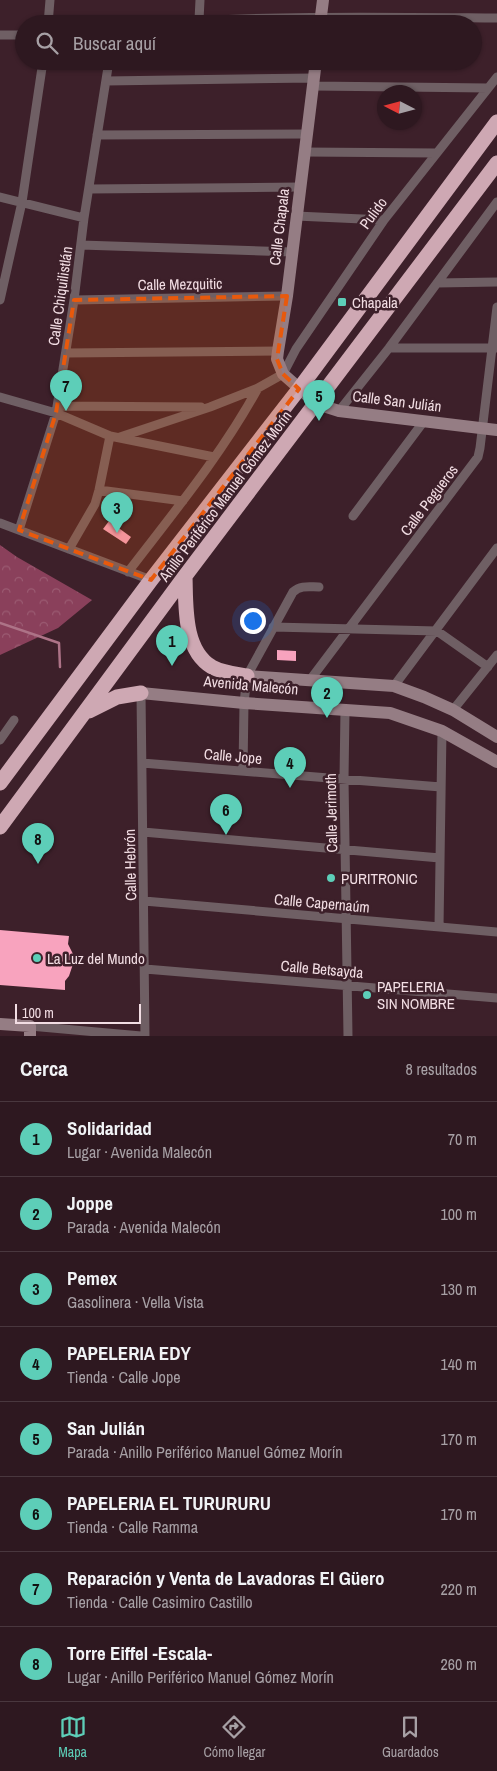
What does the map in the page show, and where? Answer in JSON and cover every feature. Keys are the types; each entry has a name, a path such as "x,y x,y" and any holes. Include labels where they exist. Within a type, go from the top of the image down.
{"highway":[{"name":"Anillo Periférico Manuel Gómez Morín","path":"0,783 150,580 299,389 497,122"},
{"name":"Anillo Periférico Manuel Gómez Morín","path":"0,827 185,576 317,404 497,163"},
{"name":"Avenida Malecón","path":"185,576 186,603 193,644 201,657 212,667 247,676"},
{"name":"Avenida Malecón","path":"86,712 117,697 142,693"}],"main road":[{"path":"322,15 323,0"},
{"name":"Calle Chapala","path":"283,374 278,360 278,351 287,296 315,70"},
{"path":"283,374 299,389"},
{"name":"Calle San Julián","path":"299,389 317,404 339,411 497,430"},
{"name":"Avenida Malecón","path":"247,676 394,686 453,710 497,737"},
{"name":"Avenida Malecón","path":"142,693 390,714 442,731 497,762"},
{"path":"0,1024 30,1031"}],"street":[{"path":"49,15 50,0"},
{"path":"199,15 200,0"},
{"path":"482,18 497,18"},
{"path":"0,35 15,35"},
{"path":"0,300 22,202 42,70"},
{"name":"Calle Chiquilistlán","path":"19,530 56,409 108,70"},
{"name":"Pulido","path":"283,374 296,349 384,220 497,77"},
{"path":"106,81 313,82 488,88"},
{"path":"97,135 307,134"},
{"path":"304,152 437,153"},
{"path":"90,189 300,187"},
{"path":"0,197 84,218"},
{"path":"339,411 390,348 437,283 494,212 497,202"},
{"path":"296,216 384,220"},
{"path":"81,245 292,252"},
{"path":"437,283 497,282"},
{"name":"Calle Mezquitic","path":"74,300 287,296"},
{"name":"Calle Pegueros","path":"310,680 473,465 480,448 495,348 497,307"},
{"path":"390,348 495,348"},
{"path":"66,353 278,351"},
{"path":"120,437 210,407 258,388 283,374"},
{"path":"128,572 183,501 243,415 258,388"},
{"path":"0,397 56,409 210,407"},
{"path":"56,409 110,436 214,457"},
{"path":"354,516 424,421"},
{"path":"69,549 95,504 110,436"},
{"path":"99,490 183,501"},
{"path":"0,523 150,580"},
{"path":"394,686 437,631 497,548"},
{"path":"243,771 244,703 247,676 293,592 298,588 319,588"},
{"path":"273,627 437,631 488,667"},
{"path":"453,710 497,655"},
{"name":"Calle Hebrón","path":"142,693 145,1036"},
{"name":"Calle Jerimoth","path":"345,710 344,779 348,1036"},
{"path":"0,740 14,720"},
{"path":"440,927 442,731"},
{"name":"Calle Jope","path":"142,763 441,787"},
{"path":"143,832 440,858"},
{"name":"Calle Capernaúm","path":"144,901 497,932"},
{"name":"Calle Betsayda","path":"144,969 497,998"},
{"path":"30,1031 141,1036"}],"highlighted area":[{"path":"287,296 277,359 283,374 299,389 151,580 19,530 56,413 74,300"}],"green space":[{"path":"0,545 17,557 92,600 58,628 0,655"}],"building":[{"path":"109,521 131,537 126,544 103,529"},
{"path":"277,650 296,651 296,661 277,660"},
{"name":"La Luz del Mundo","path":"0,930 69,936 68,944 74,961 69,976 65,981 65,990 0,985"}],"waterway":[{"path":"0,623 59,643 60,667"}],"place":[{"name":"Chapala","path":"342,302"},
{"name":"Reparación y Venta de Lavadoras El Güero","path":"66,411"},
{"name":"San Julián","path":"319,421"},
{"name":"Pemex","path":"117,533"},
{"name":"Solidaridad","path":"172,666"},
{"name":"Joppe","path":"327,718"},
{"name":"PAPELERIA EDY","path":"290,788"},
{"name":"PAPELERIA EL TURURURU","path":"226,835"},
{"name":"Torre Eiffel -Escala-","path":"38,864"},
{"name":"PURITRONIC","path":"331,878"},
{"name":"La Luz del Mundo","path":"37,958"},
{"name":"PAPELERIA SIN NOMBRE","path":"367,995"}]}
